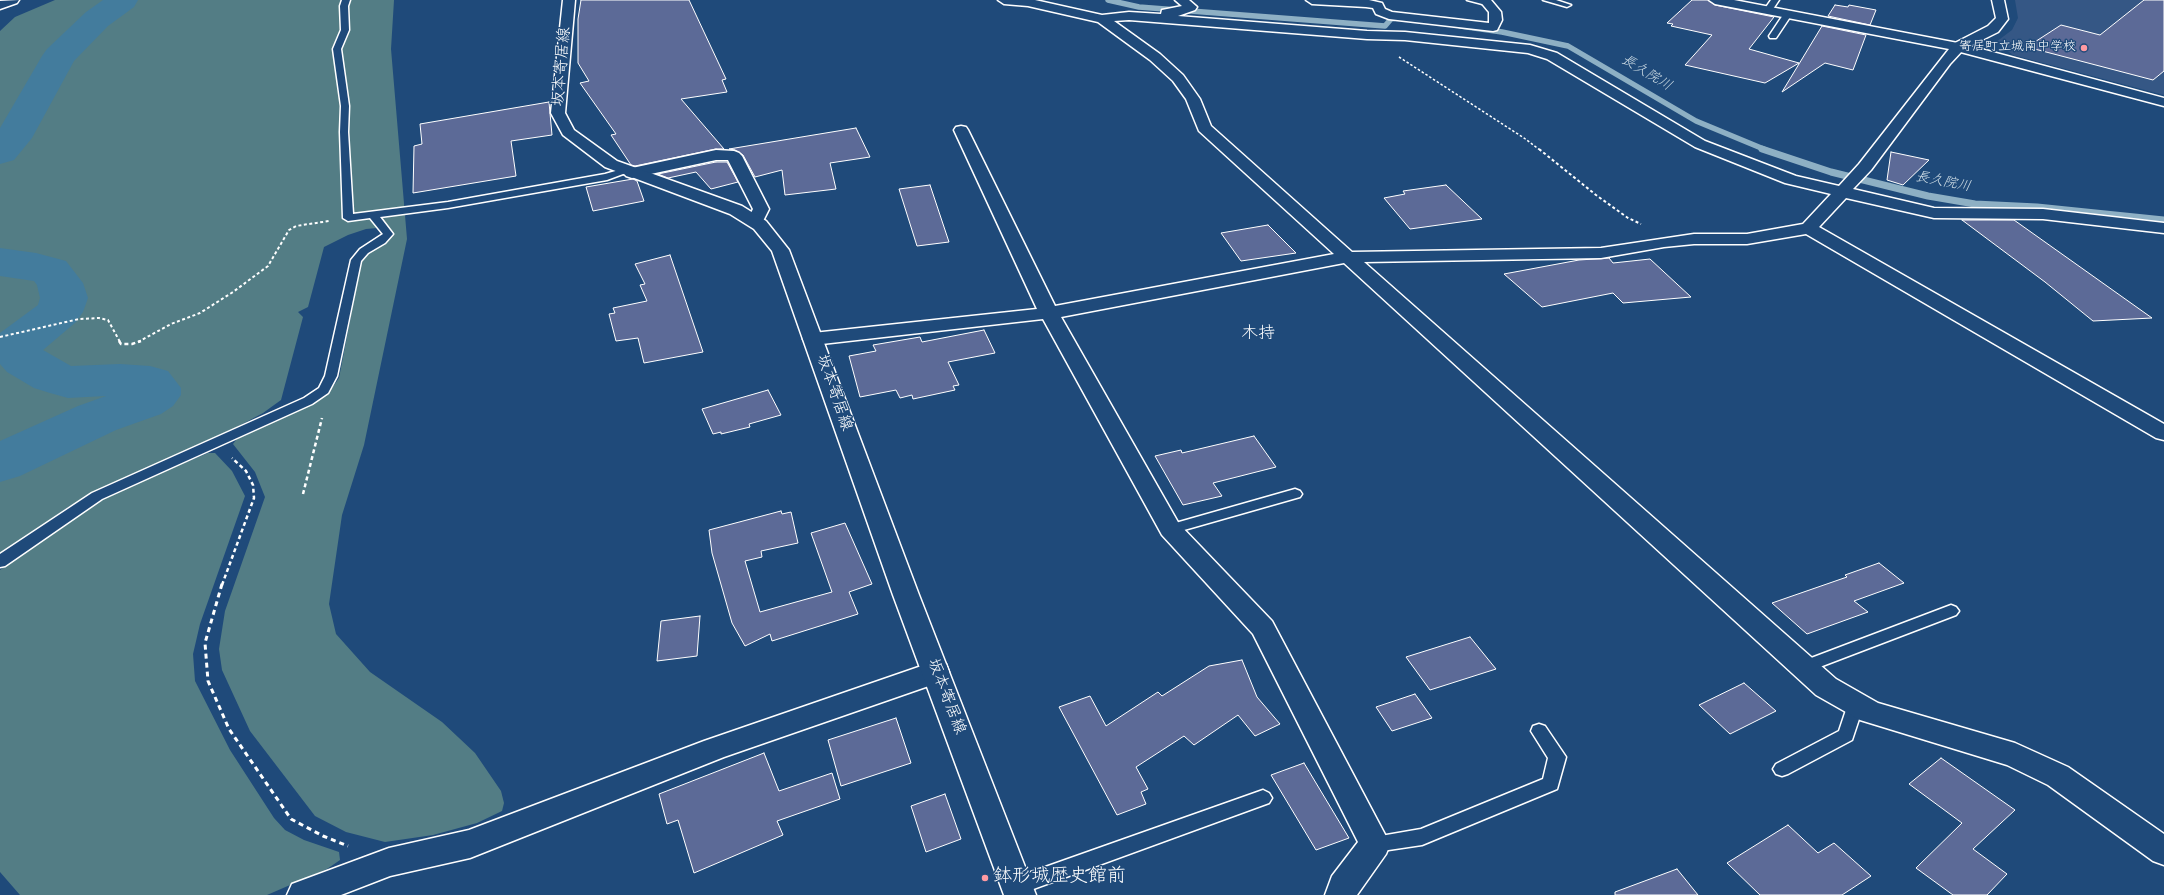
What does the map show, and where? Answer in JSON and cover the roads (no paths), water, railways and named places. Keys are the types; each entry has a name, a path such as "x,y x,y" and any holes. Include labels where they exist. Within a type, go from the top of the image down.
{"street":[{"path":"0,5 13,0"},
{"name":"坂本寄居線","path":"569,0 558,113 568,132 587,148 611,164 629,172 736,210 755,221 772,238 780,250 906,595 1018,891"},
{"path":"1004,0 1028,2 1108,18 1172,19 1367,35 1405,36 1530,49 1543,52 1700,144 1791,180 1840,193 1934,213 2043,214 2164,228"},
{"path":"1108,18 1130,11 1174,13 1191,7 1181,0"},
{"path":"1312,0 1366,3 1378,6 1380,12 1389,15 1493,27 1496,20 1495,12 1486,1"},
{"path":"1715,0 1772,5 1788,14 1958,47 2164,102"},
{"path":"813,339 1049,313 1349,256 1601,253 1664,242 1694,239 1747,239 1809,228 1865,167 1945,61 1958,47 1993,29 2002,19 1998,0"},
{"path":"1108,18 1178,78 1193,99 1204,128 1349,256 1826,687 1870,712 2015,755 2058,776 2164,851"},
{"path":"961,130 1049,313 1170,528 1263,628 1375,844 1343,886 1341,895"},
{"path":"629,172 716,155 734,156 762,209 755,221"},
{"path":"1809,228 2164,433"},
{"path":"303,895 389,862 470,844 714,749 936,672"}],"lane":[{"path":"346,0 344,6 345,30 337,49 340,60 345,106 344,132 348,218 448,205 629,172"},
{"path":"1471,0 1486,1"},
{"path":"1547,0 1568,5"},
{"path":"1773,36 1788,14"},
{"path":"0,562 21,546 97,496 308,401 324,390 331,376 356,260 364,251 381,241 388,234 382,224 372,215"},
{"path":"1170,528 1295,494"},
{"path":"1804,667 1951,610"},
{"path":"1782,769 1846,735 1856,704"},
{"path":"1375,844 1422,837 1551,784 1557,757 1539,731"},
{"path":"1018,891 1263,798"}],"waterway":[{"path":"0,152 19,130 59,56 97,19 123,0"},
{"name":"長久院川","path":"1108,0 1139,7 1385,26 1391,19 1401,17"},
{"name":"長久院川","path":"1460,26 1502,32 1568,46 1696,121 1766,150"},
{"name":"長久院川","path":"1762,149 1831,172 1928,196 1975,204 2037,207 2164,220"},
{"path":"0,262 36,267 50,271 60,283 64,298 59,312 16,345 17,352 25,361 52,377 68,382 120,380 150,382 155,388 154,395 142,402 97,418 0,463"}],"place":[{"name":"寄居町立城南中学校","path":"2084,48"},
{"name":"鉢形城歴史館前","path":"985,878"}],"district":[{"name":"木持","path":"1258,335"}]}
